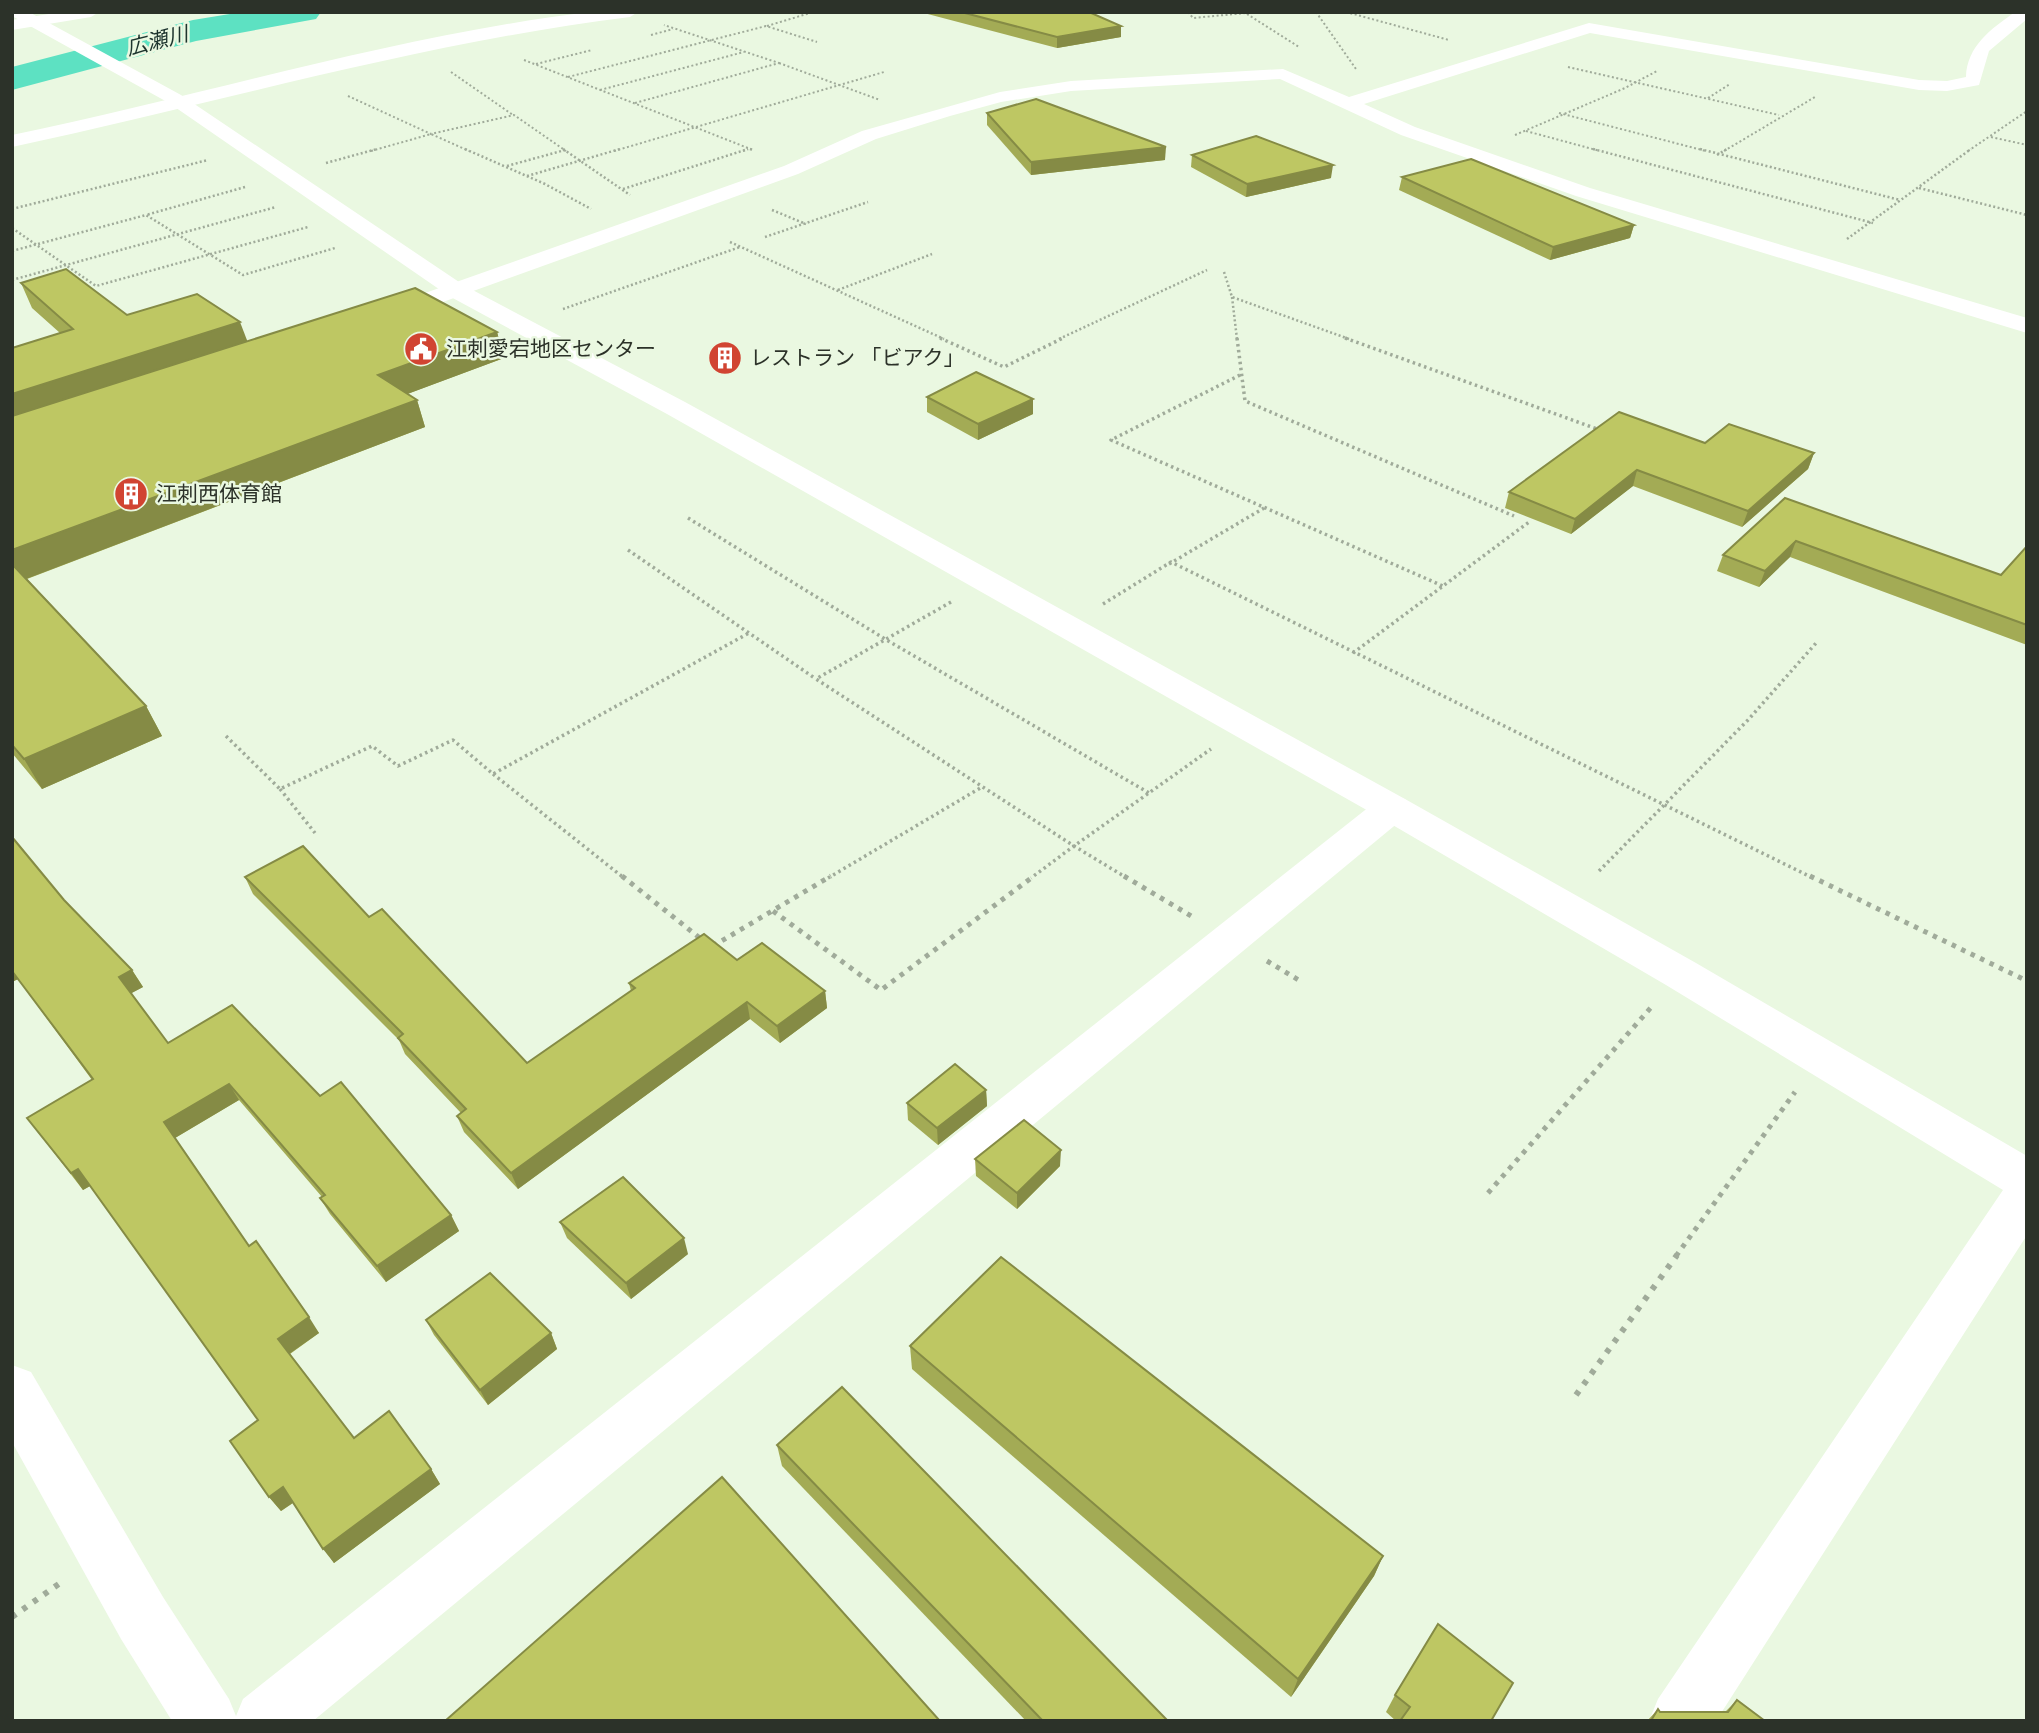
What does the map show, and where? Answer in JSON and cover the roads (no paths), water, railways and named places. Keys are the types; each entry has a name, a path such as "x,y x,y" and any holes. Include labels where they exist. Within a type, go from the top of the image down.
{"street":[{"path":"17,12 179,101 457,291 676,408 1392,808 1681,974 2027,1180"},
{"path":"12,25 91,12"},
{"path":"12,141 400,48 509,28 630,12"},
{"path":"1349,103 1589,28 1919,85 1947,86 1973,80 1976,75 1975,64 1988,43 2026,12"},
{"path":"366,321 457,291 791,170 869,135 1000,97 1071,86 1283,74 1408,131 1583,192 2027,326"},
{"path":"265,1721 1392,808"},
{"path":"1679,1721 2027,1194"},
{"path":"12,1391 104,1552 206,1721"}],"waterway":[{"name":"広瀬川","path":"12,79 193,31 304,12"}],"place":[{"name":"江刺愛宕地区センター","path":"421,349"},
{"name":"レストラン 「ビアク」","path":"725,358"},
{"name":"江刺西体育館","path":"131,494"}]}
